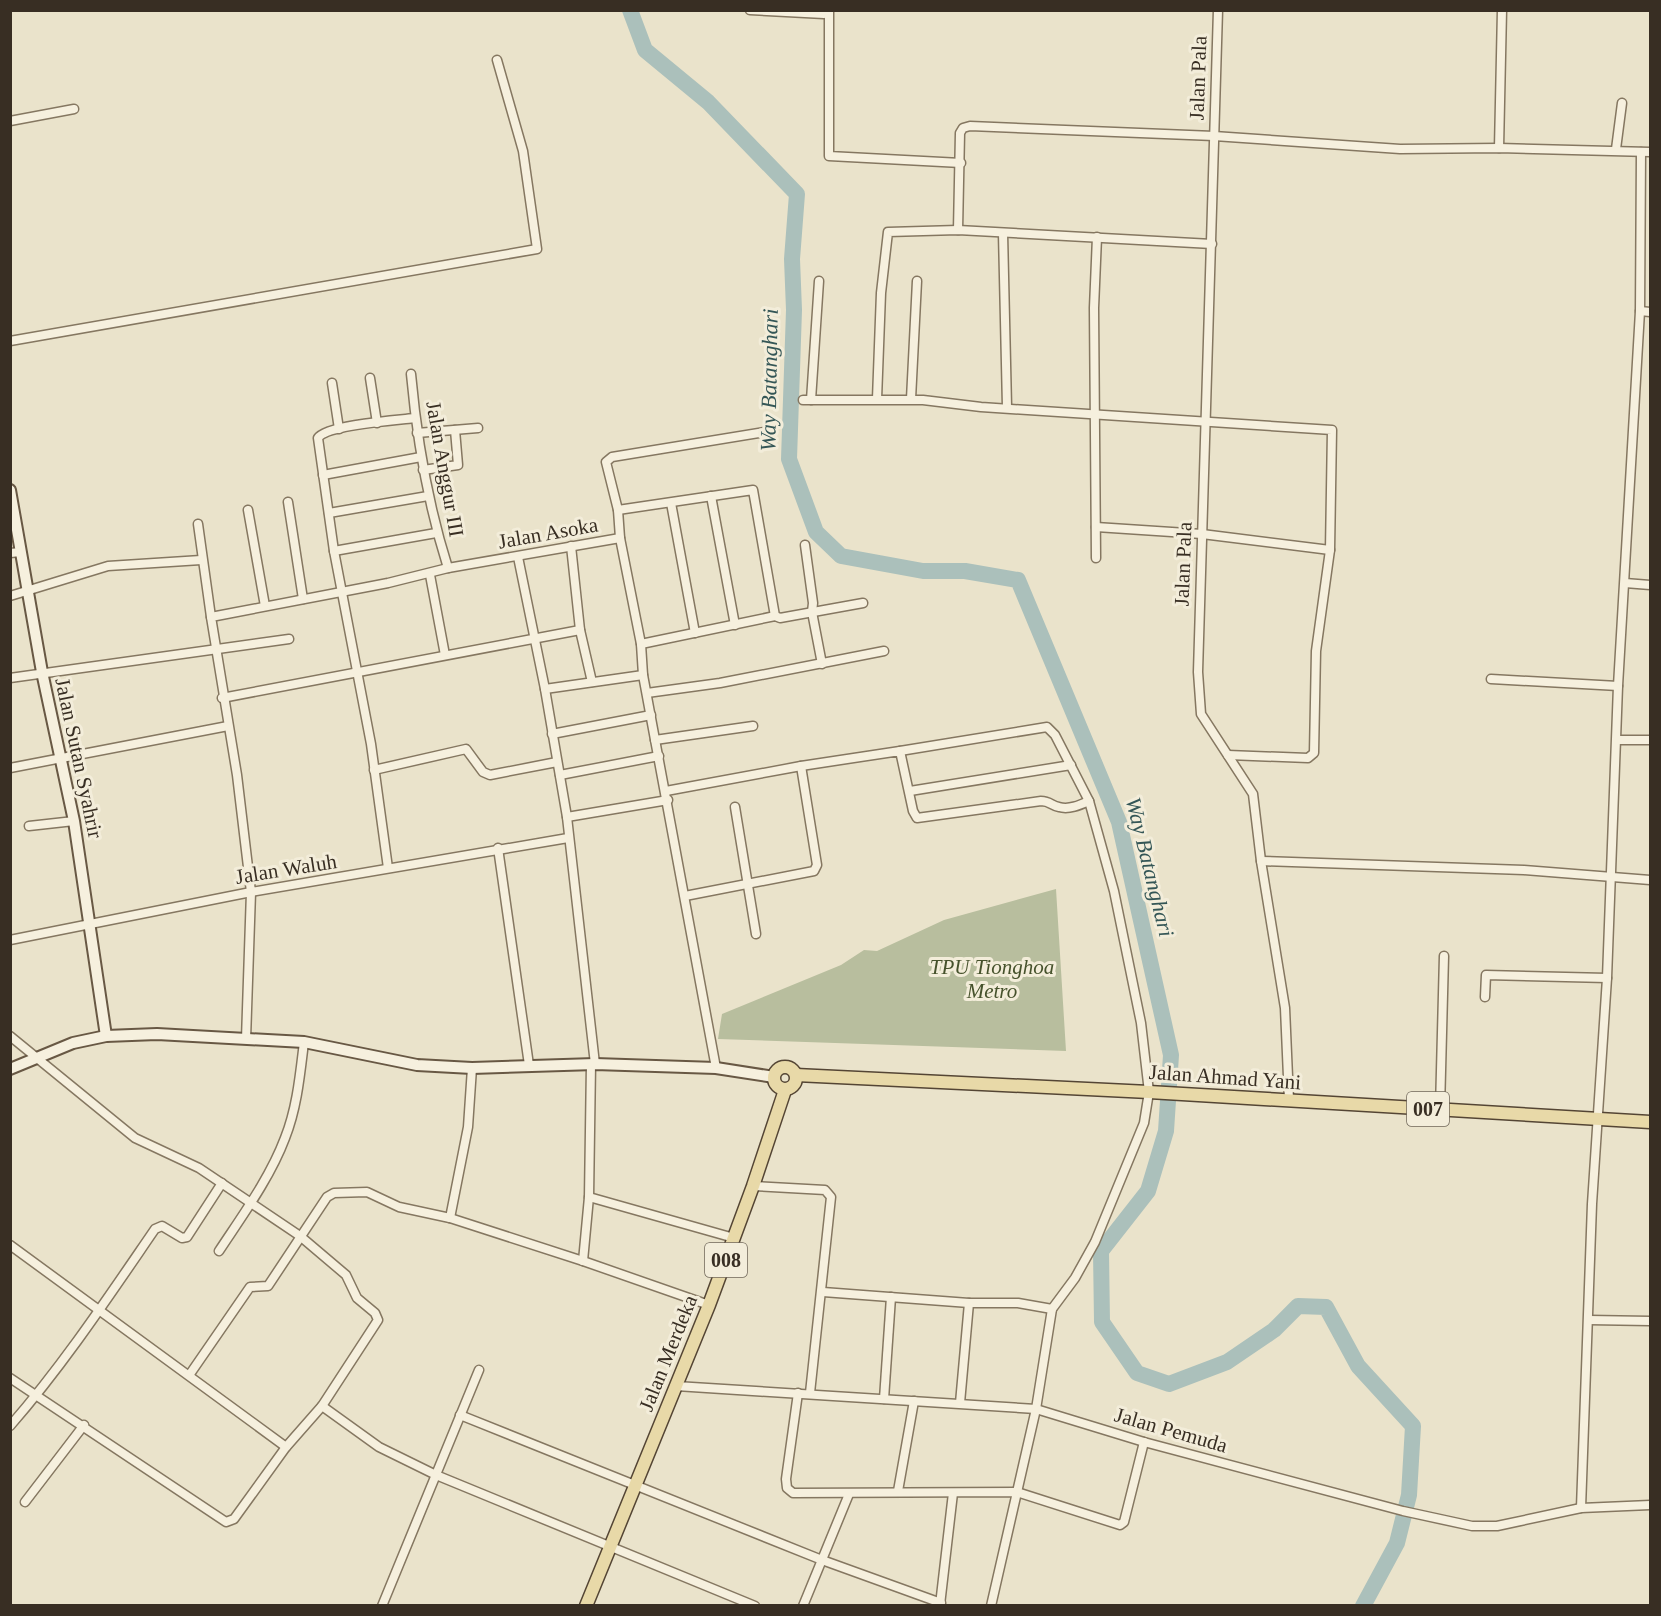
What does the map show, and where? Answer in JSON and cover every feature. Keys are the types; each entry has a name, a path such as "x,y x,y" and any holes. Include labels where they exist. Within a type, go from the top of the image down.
{"main road":[{"path":"785,1090 775,1084 774,1077 778,1069 787,1067 796,1076"},
{"name":"Jalan Ahmad Yani","path":"796,1076 1153,1092 1650,1122"},
{"name":"008","path":"785,1090 795,1084 796,1076"},
{"name":"Jalan Merdeka","path":"635,1487 734,1238 785,1090"},
{"name":"008","path":"586,1605 635,1487"}],"street":[{"path":"750,10 824,14 829,11"},
{"name":"Jalan Pala","path":"1218,10 1198,672 1199,705 1208,727 1253,794 1261,861 1285,1008 1289,1100"},
{"path":"1499,148 1502,10"},
{"path":"829,11 829,156 961,163"},
{"path":"10,340 537,249 523,151 497,60"},
{"path":"1616,149 1622,104"},
{"path":"10,121 74,109"},
{"path":"958,230 960,134 963,128 970,126 1214,136 1400,149 1616,149 1646,152 1626,583 1618,686 1612,876 1598,1118 1581,1508"},
{"path":"877,399 881,293 888,232 958,230 1212,244"},
{"path":"1003,233 1007,407"},
{"path":"1096,558 1094,308 1097,237"},
{"path":"819,281 807,400 911,399 1332,430 1330,550 1316,651 1313,755 1308,758 1228,755"},
{"path":"911,399 917,281"},
{"path":"1640,312 1650,312"},
{"name":"Jalan Anggur III","path":"411,374 423,470 436,533 448,568"},
{"path":"370,378 377,423"},
{"path":"332,383 339,429"},
{"path":"388,868 358,672 334,551 318,438 322,433 339,429 415,418"},
{"path":"417,433 478,428"},
{"path":"423,470 458,465 455,430"},
{"path":"716,1068 643,675 641,644 620,538 618,510 606,466 608,459 765,432"},
{"path":"323,474 421,457"},
{"path":"618,510 750,489 754,491 775,616"},
{"name":"Jalan Sutan Syahrir","path":"10,490 16,553 29,592 42,672 74,821 106,1036"},
{"path":"329,513 428,496"},
{"path":"711,496 735,624"},
{"path":"288,502 303,599"},
{"path":"671,503 695,633"},
{"path":"248,510 265,606"},
{"path":"198,524 201,560 228,726 251,892 246,1039"},
{"path":"1096,527 1202,534 1330,550"},
{"path":"334,551 436,533"},
{"name":"Jalan Asoka","path":"211,616 430,575 448,568 620,538"},
{"path":"805,545 813,603 812,612 822,664"},
{"path":"571,546 580,630 592,682"},
{"path":"518,557 545,689 567,817 593,1064 589,1197 583,1261"},
{"path":"10,596 108,566 201,560"},
{"path":"430,575 445,655"},
{"path":"1626,583 1650,585"},
{"path":"641,644 775,616 863,603"},
{"path":"222,698 580,630"},
{"path":"10,678 289,639"},
{"path":"647,693 822,664 884,651"},
{"path":"545,689 643,675"},
{"path":"1491,679 1618,686"},
{"path":"552,734 651,715"},
{"path":"10,768 228,726"},
{"path":"655,740 753,726"},
{"path":"567,817 801,766 1047,728 1055,735 1089,801 1114,891 1153,1092 1144,1123 1095,1242 1075,1278 1052,1309 1036,1409 991,1605"},
{"path":"1617,740 1650,740"},
{"path":"374,770 466,749 483,772 490,776 557,762"},
{"path":"900,752 913,812 917,818 1041,801 1050,801 1059,807 1076,807 1089,801"},
{"path":"560,775 658,756"},
{"path":"910,791 1071,765"},
{"path":"685,896 812,872 816,868 801,766"},
{"path":"735,807 756,934"},
{"path":"29,826 74,821"},
{"name":"Jalan Waluh","path":"10,940 251,892 568,838"},
{"path":"498,849 529,1065"},
{"path":"1261,861 1524,870 1650,880"},
{"path":"1440,1109 1443,956"},
{"path":"1485,997 1486,975 1607,978"},
{"path":"10,1069 73,1043 106,1036 157,1034 304,1042 350,1051 383,1061 472,1068 593,1064 716,1068 774,1077"},
{"path":"10,1036 135,1137 199,1168 300,1236 346,1275 357,1298 377,1316 376,1324 322,1406 286,1447 234,1519 226,1522 84,1425 10,1378"},
{"path":"219,1251 251,1202 285,1139 297,1098 304,1042"},
{"path":"450,1218 468,1127 472,1068"},
{"path":"10,1426 36,1396 134,1263 155,1229 162,1226 182,1238 187,1237 222,1183"},
{"path":"753,1186 825,1190 830,1194 823,1292 810,1393"},
{"path":"190,1374 250,1287 268,1286 327,1197 334,1193 367,1192 399,1207 450,1218 708,1305"},
{"path":"589,1197 734,1238"},
{"path":"10,1245 190,1374 286,1447"},
{"path":"823,1292 969,1303 1018,1303 1052,1309"},
{"path":"884,1399 891,1297"},
{"path":"960,1403 969,1303"},
{"path":"1589,1320 1650,1322"},
{"path":"382,1605 479,1370"},
{"name":"Jalan Pemuda","path":"676,1386 1036,1409 1144,1442 1438,1520 1473,1526 1497,1526 1581,1508 1650,1505"},
{"path":"798,1393 786,1479 787,1488 793,1493 1017,1492 1122,1525 1144,1442"},
{"path":"898,1491 914,1401"},
{"path":"322,1406 378,1447 436,1475 755,1605"},
{"path":"460,1415 635,1487 940,1604 953,1493"},
{"path":"25,1502 84,1425"},
{"path":"803,1605 849,1494"}],"green space":[{"name":"TPU Tionghoa Metro","path":"1056,889 1066,1051 718,1039 722,1014 841,965 864,950 877,951 944,920"}],"waterway":[{"name":"Way Batanghari","path":"630,10 645,50 708,102 797,194 792,259 794,310 789,459 816,532 841,556 923,571 965,571 1018,580 1119,822 1171,1055 1166,1131 1148,1191 1101,1251 1102,1322 1137,1373 1169,1384 1227,1362 1274,1330 1298,1306 1326,1307 1358,1366 1413,1426 1409,1495 1397,1543 1363,1606"}]}
